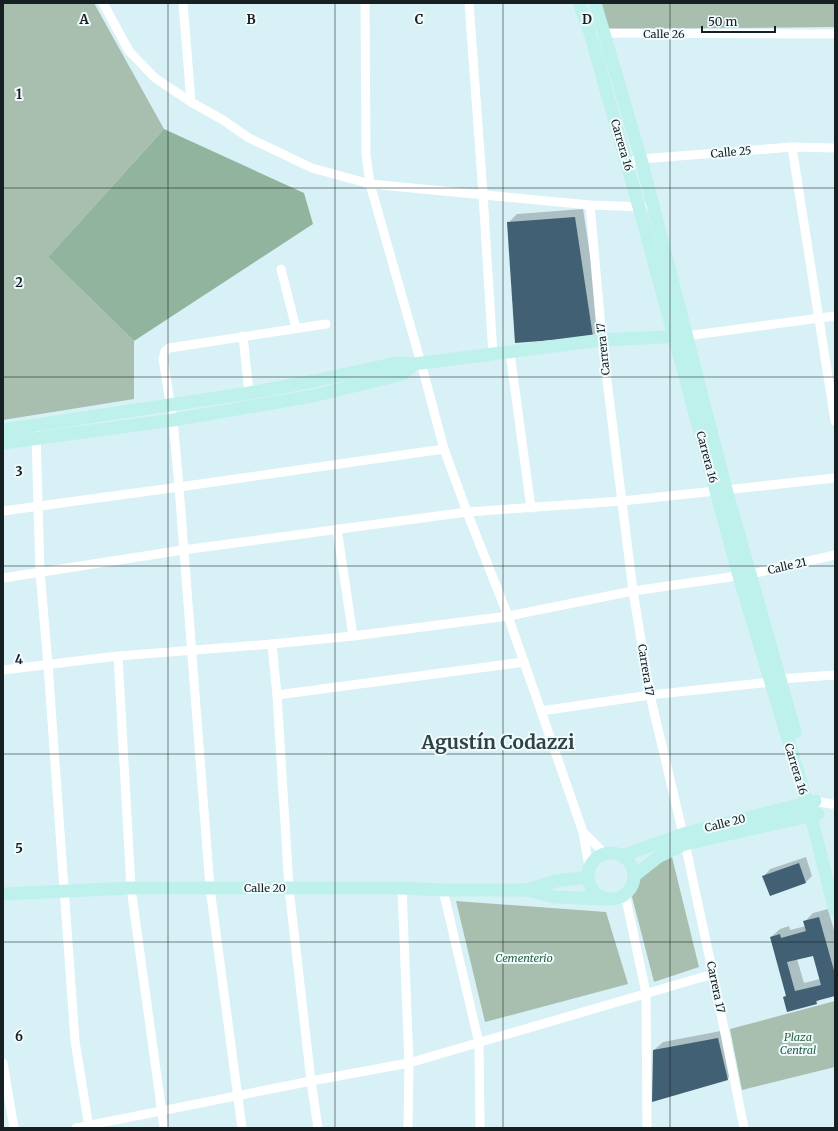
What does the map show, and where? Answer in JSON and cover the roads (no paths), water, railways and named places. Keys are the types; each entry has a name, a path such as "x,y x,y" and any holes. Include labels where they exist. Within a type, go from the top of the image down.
{"street":[{"path":"103,3 129,50 155,78 249,138 312,168 370,184 483,194 590,206 653,207"},
{"path":"183,3 191,102"},
{"path":"365,3 366,155 370,184 418,363 444,449 508,616 583,832 590,887 597,895 606,899 616,899 625,894 632,886 634,876 630,864 622,856 605,854 596,859 589,872"},
{"path":"469,3 493,355"},
{"name":"Carrera 16","path":"579,3 590,33 639,207 680,336 721,490 775,681 812,809 835,880"},
{"name":"Carrera 16","path":"595,3 641,159 653,207 680,336"},
{"name":"Calle 26","path":"590,33 835,34"},
{"path":"792,147 835,421"},
{"name":"Calle 25","path":"626,162 641,159 792,147 835,148"},
{"name":"Carrera 17","path":"590,206 602,340 633,590 650,695 684,839 744,1128"},
{"path":"281,269 296,328"},
{"path":"3,443 35,431 170,405 314,381 397,363 418,363 493,355 602,340 680,336 835,316"},
{"path":"242,1128 210,888 179,487 172,420 163,359 164,351 169,348 326,324"},
{"path":"243,336 249,393"},
{"path":"510,353 531,508"},
{"path":"3,430 35,431 172,420 314,396 403,374 418,363"},
{"path":"35,431 40,572 75,1041 88,1127"},
{"path":"3,511 444,449"},
{"path":"3,578 183,550 467,512 622,501 835,478"},
{"path":"337,529 353,636"},
{"name":"Calle 21","path":"3,670 118,656 353,636 508,616 633,590 745,575 835,555"},
{"path":"272,644 277,695 289,888 311,1081 318,1128"},
{"path":"118,656 131,888 160,1111 164,1128"},
{"path":"277,695 524,662"},
{"path":"541,711 650,695 835,675"},
{"name":"Calle 20","path":"622,856 684,839 833,804"},
{"name":"Carrera 16","path":"812,809 835,911"},
{"path":"583,832 605,854"},
{"name":"Calle 20","path":"634,876 684,839"},
{"name":"Calle 20","path":"526,890 556,880 589,872"},
{"name":"Calle 20","path":"3,894 131,888 402,888 443,890 526,890 555,897 606,899"},
{"path":"402,888 409,1063 408,1128"},
{"path":"443,890 479,1043 480,1128"},
{"path":"625,894 646,993 647,1128"},
{"path":"76,1128 88,1127 237,1095 409,1063 713,974"},
{"path":"3,1063 14,1128"}],"district":[{"name":"Agustín Codazzi","path":"498,742"}],"park label":[{"name":"Cementerio","path":"524,958"},
{"name":"Plaza Central","path":"798,1043"}]}
